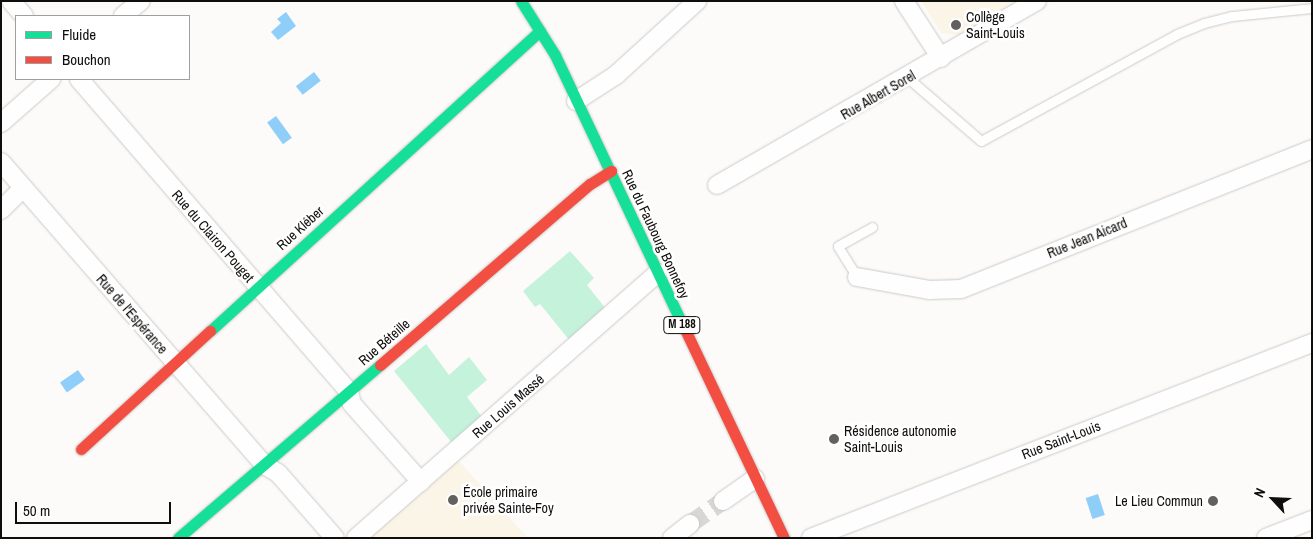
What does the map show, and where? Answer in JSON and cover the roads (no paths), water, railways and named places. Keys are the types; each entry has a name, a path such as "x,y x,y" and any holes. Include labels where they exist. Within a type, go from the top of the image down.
{"street":[{"path":"11,1 23,15"},
{"name":"Rue du Faubourg Bonnefoy","path":"521,1 540,31 576,101 784,538"},
{"path":"576,101 616,75 697,1"},
{"path":"904,1 941,58"},
{"name":"Rue Albert Sorel","path":"716,185 908,78 1037,1"},
{"name":"Rue Kléber","path":"81,449 540,31"},
{"path":"1,123 50,80"},
{"name":"Rue du Clairon Pouget","path":"80,80 349,392 352,404 421,482"},
{"name":"Rue Jean Aicard","path":"857,278 928,290 961,289 1312,149"},
{"name":"Rue de l'Espérance","path":"1,162 264,465 278,473 335,538"},
{"name":"Rue Béteille","path":"178,538 590,184 610,171"},
{"path":"1,210 24,188"},
{"name":"Rue Louis Massé","path":"356,538 658,273"},
{"name":"Rue Saint-Louis","path":"811,538 1312,343"},
{"path":"723,501 755,479"},
{"path":"1266,538 1312,520"},
{"path":"672,538 690,524"}],"lane":[{"path":"908,78 982,140 1178,34 1232,16 1312,8"},
{"path":"857,278 838,246 872,228"}],"water":[{"path":"286,12 296,26 278,40 271,32 281,23 277,19"},
{"path":"314,72 321,81 303,95 296,86"},
{"path":"276,116 292,138 283,144 267,122"},
{"path":"78,370 85,380 67,392 60,383"},
{"path":"1098,494 1105,515 1092,519 1086,498"}],"tunnel":[{"path":"690,524 723,501"}],"place":[{"name":"Collège Saint-Louis","path":"956,25"},
{"name":"Résidence autonomie Saint-Louis","path":"834,439"},
{"name":"École primaire privée Sainte-Foy","path":"453,500"},
{"name":"Le Lieu Commun","path":"1213,501"}]}
